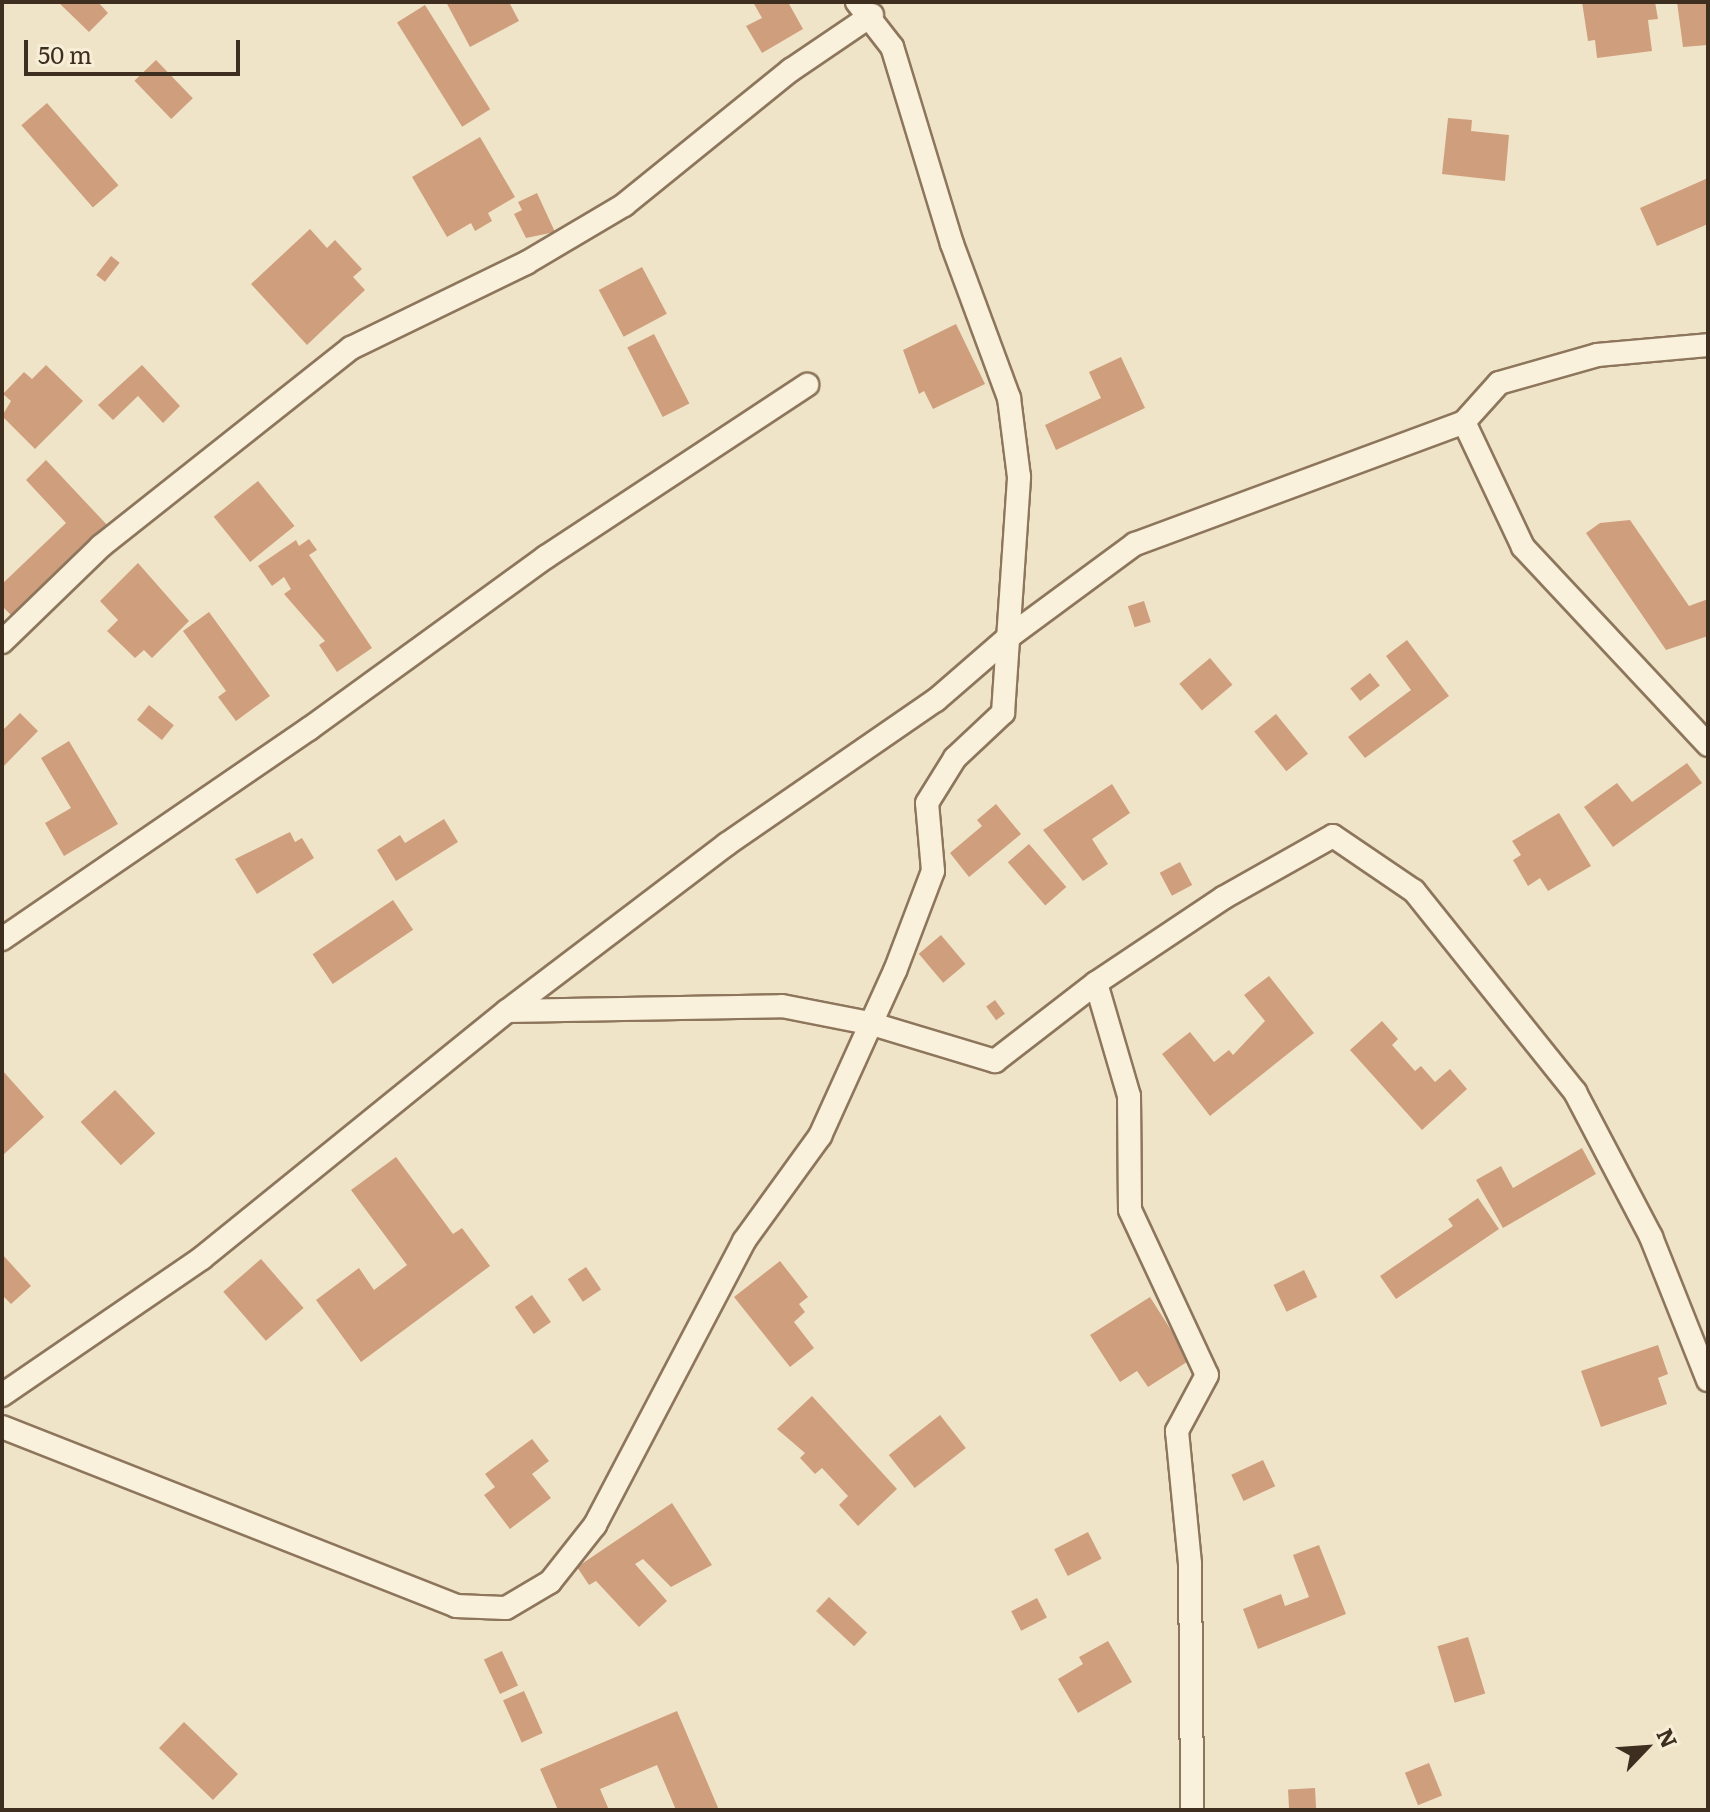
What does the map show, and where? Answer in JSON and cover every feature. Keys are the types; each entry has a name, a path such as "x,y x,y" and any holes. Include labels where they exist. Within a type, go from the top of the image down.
{"street":[{"path":"2,642 101,546 351,348 526,263 624,205 865,9 892,47 952,244 987,329 1009,398 1019,477 1003,713 955,758 927,803 933,871 820,1136 744,1241 595,1525 550,1582 506,1608 456,1606 2,1427"},
{"path":"2,1395 202,1258 507,1011 727,844 936,700 1010,636 1135,544 1464,422 1499,383 1597,355 1708,345"},
{"path":"2,939 309,729 546,557 807,385"},
{"path":"1464,422 1523,547 1708,745"},
{"path":"507,1011 782,1006 869,1023 995,1061 1096,983 1223,898 1333,836 1414,891 1575,1092 1651,1237 1708,1380"},
{"path":"1096,983 1129,1096 1130,1210 1207,1375 1177,1431 1190,1564 1192,1810"}],"building":[{"path":"58,2 98,2 108,13 89,32"},
{"path":"446,2 509,2 519,21 470,47"},
{"path":"753,2 788,2 803,29 762,53 746,26 762,18"},
{"path":"1582,2 1655,2 1658,19 1648,20 1652,51 1597,58 1595,40 1588,41"},
{"path":"1677,2 1708,2 1708,45 1683,47"},
{"path":"425,5 490,109 462,127 397,22"},
{"path":"156,60 193,98 171,119 134,81"},
{"path":"47,103 119,185 93,208 21,125"},
{"path":"1448,118 1472,120 1471,131 1509,135 1505,181 1442,174"},
{"path":"480,137 515,197 488,213 492,221 475,231 471,223 447,237 412,177"},
{"path":"1708,178 1708,224 1657,246 1640,208"},
{"path":"537,193 555,232 526,238 514,214 522,210 518,202"},
{"path":"310,229 327,248 335,240 362,269 353,277 365,290 307,345 251,284"},
{"path":"111,256 120,263 105,282 96,275"},
{"path":"642,267 667,314 624,337 599,290"},
{"path":"956,324 985,384 933,409 924,391 919,394 903,350"},
{"path":"654,334 689,403 663,417 627,348"},
{"path":"1121,357 1145,408 1056,450 1045,425 1101,398 1089,372"},
{"path":"46,365 83,401 35,449 2,416 11,401 3,394 24,372 32,379"},
{"path":"142,365 180,406 163,423 138,396 113,420 98,405"},
{"path":"46,460 108,526 12,616 2,606 2,584 66,523 26,480"},
{"path":"258,481 295,526 250,562 214,517"},
{"path":"1630,520 1689,606 1708,599 1708,636 1666,650 1586,533 1600,523"},
{"path":"309,539 317,550 309,555 372,648 337,672 319,645 325,641 284,594 291,589 284,577 272,586 258,566 296,540 299,546"},
{"path":"138,563 189,621 152,658 144,650 135,658 107,631 118,620 100,601"},
{"path":"1144,601 1151,622 1135,627 1128,606"},
{"path":"209,612 270,696 236,721 218,697 226,691 183,631"},
{"path":"1407,640 1449,696 1365,758 1348,737 1411,690 1386,656"},
{"path":"1210,658 1232,685 1202,711 1179,684"},
{"path":"1370,673 1380,686 1360,701 1350,688"},
{"path":"149,705 174,725 162,740 137,720"},
{"path":"20,713 38,731 2,768 2,731"},
{"path":"1276,714 1308,754 1286,771 1254,732"},
{"path":"69,741 118,824 64,856 45,823 71,808 41,758"},
{"path":"1687,763 1702,783 1613,847 1584,807 1617,783 1632,802"},
{"path":"1112,784 1130,813 1092,839 1108,864 1083,881 1043,830"},
{"path":"996,804 1021,834 969,877 950,853 982,826 977,820"},
{"path":"1559,813 1591,866 1548,891 1540,878 1528,886 1513,860 1521,855 1512,841"},
{"path":"444,819 458,842 396,881 377,850 400,835 405,843"},
{"path":"290,832 295,842 302,838 314,858 257,894 235,859"},
{"path":"1029,844 1066,887 1045,905 1008,862"},
{"path":"1180,862 1192,885 1172,896 1160,873"},
{"path":"393,900 413,930 333,984 313,954"},
{"path":"941,935 965,964 943,983 919,954"},
{"path":"1269,976 1314,1033 1210,1116 1162,1054 1190,1032 1214,1062 1229,1050 1233,1055 1265,1021 1244,995"},
{"path":"995,1000 1005,1014 996,1020 986,1006"},
{"path":"1382,1021 1398,1039 1392,1045 1415,1071 1421,1066 1435,1082 1450,1069 1467,1089 1422,1130 1350,1050"},
{"path":"2,1070 44,1117 2,1156 4,1113"},
{"path":"115,1090 155,1133 121,1165 81,1122"},
{"path":"1582,1148 1596,1174 1503,1228 1476,1180 1501,1166 1513,1188"},
{"path":"396,1157 453,1234 462,1228 490,1266 361,1362 316,1300 359,1268 374,1290 407,1265 351,1190"},
{"path":"1478,1198 1499,1229 1396,1299 1380,1276 1453,1226 1448,1219"},
{"path":"2,1254 31,1286 11,1304 2,1295"},
{"path":"261,1259 304,1308 266,1341 223,1292"},
{"path":"780,1261 808,1297 799,1304 805,1312 794,1322 814,1348 790,1367 734,1297"},
{"path":"586,1267 601,1289 583,1302 568,1279"},
{"path":"1304,1270 1317,1297 1287,1312 1273,1285"},
{"path":"532,1295 551,1322 534,1334 515,1307"},
{"path":"1150,1297 1190,1360 1148,1387 1137,1371 1120,1382 1090,1335"},
{"path":"1658,1345 1668,1374 1658,1378 1667,1404 1601,1427 1581,1371"},
{"path":"812,1396 897,1489 858,1526 839,1505 848,1496 822,1468 815,1474 800,1458 805,1453 777,1429"},
{"path":"940,1415 966,1448 915,1488 889,1455"},
{"path":"532,1439 549,1461 532,1474 551,1498 510,1529 484,1495 495,1487 485,1474"},
{"path":"1263,1460 1275,1486 1244,1501 1231,1475"},
{"path":"672,1503 712,1565 671,1587 643,1559 635,1564 667,1601 639,1627 596,1581 589,1585 577,1567"},
{"path":"1088,1532 1102,1559 1068,1576 1054,1549"},
{"path":"1319,1545 1346,1614 1258,1649 1243,1609 1281,1594 1285,1606 1309,1597 1293,1555"},
{"path":"829,1597 867,1632 854,1646 816,1611"},
{"path":"1037,1598 1047,1618 1021,1631 1011,1611"},
{"path":"1468,1637 1485,1693 1455,1703 1437,1646"},
{"path":"1108,1641 1132,1682 1078,1713 1058,1679 1083,1664 1079,1657"},
{"path":"502,1651 518,1685 500,1694 484,1659"},
{"path":"524,1691 543,1733 522,1742 503,1700"},
{"path":"677,1711 719,1810 676,1810 657,1765 600,1789 609,1810 558,1810 540,1769"},
{"path":"184,1722 238,1774 213,1800 159,1748"},
{"path":"1429,1763 1442,1795 1418,1805 1405,1773"},
{"path":"1315,1788 1316,1810 1289,1810 1288,1789"}]}
